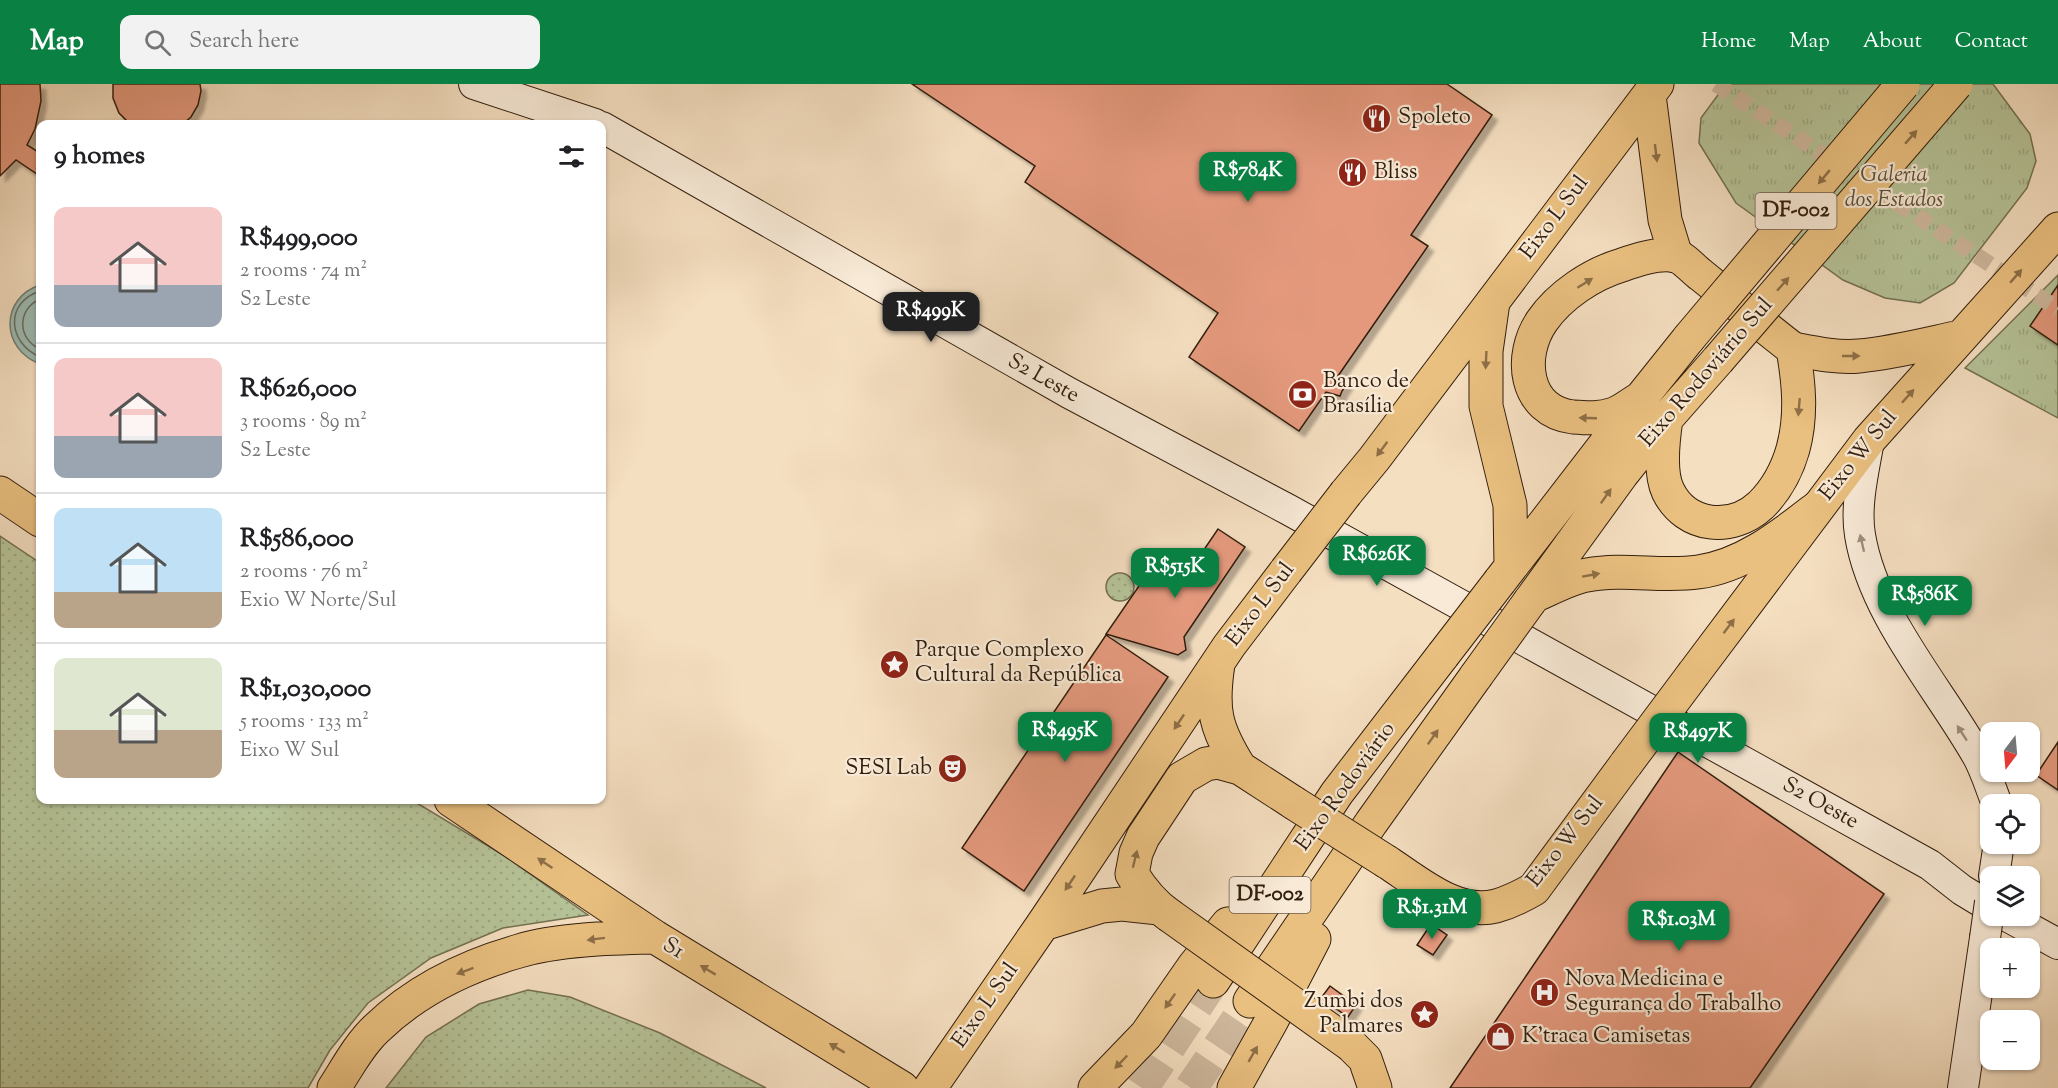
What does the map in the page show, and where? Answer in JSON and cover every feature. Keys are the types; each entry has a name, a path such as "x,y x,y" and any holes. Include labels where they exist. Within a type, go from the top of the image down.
{"main road":[{"path":"474,84 583,120"},
{"path":"542,84 591,120"},
{"name":"Eixo Rodoviário Sul","path":"1443,655 1689,338 1903,84"},
{"name":"Eixo Rodoviário Sul","path":"1476,676 1622,474 1666,418 1956,84"},
{"path":"1653,89 1665,220 1676,256 1793,349 1827,355 1857,356 1891,352 1960,337"},
{"name":"Eixo L Sul","path":"930,1088 1219,662 1653,89"},
{"name":"S2 Leste","path":"606,129 1059,388 1288,510 1489,622"},
{"path":"2052,236 2058,205"},
{"name":"Eixo W Sul","path":"1375,1088 1365,1059 1351,1045 1164,912 1142,889 1132,874 1136,853 1143,837 1182,778 1206,764 1218,762 1240,768 1440,897 1472,908 1494,906 1514,900 1534,889 1869,440 2052,236"},
{"path":"1641,398 1615,414 1601,418 1568,416 1553,410 1538,399 1532,389 1528,363 1532,344 1541,322 1560,301 1583,283 1614,267 1648,256 1676,256"},
{"path":"1493,302 1486,351 1486,406 1510,505 1505,573"},
{"path":"1666,418 1663,465 1667,490 1680,509 1697,520 1718,523 1738,519 1760,506 1774,490 1785,471 1793,449 1800,398 1793,349"},
{"path":"1869,440 1860,500 1860,533 1868,571 1886,608 1979,759 1993,794"},
{"path":"0,493 36,517"},
{"path":"1533,598 1585,575 1698,572 1726,565 1775,540 1818,507"},
{"name":"S2 Oeste","path":"1489,622 1930,865 1980,901"},
{"name":"Eixo Rodoviário","path":"1213,981 1337,794 1443,655"},
{"path":"1219,662 1214,696 1218,726 1228,750 1240,768"},
{"name":"Eixo Rodoviário","path":"1250,1001 1371,823 1476,676"},
{"path":"1095,1088 1146,1035 1194,966 1337,794"},
{"name":"S1","path":"457,804 655,937 902,1088"},
{"path":"1234,1088 1272,1020 1371,823"},
{"name":"S2 Oeste","path":"1930,865 1980,881"},
{"path":"1043,924 1102,906 1122,904 1164,912"},
{"path":"2040,914 2058,924"},
{"path":"1963,1088 1987,926"},
{"path":"2026,926 2058,944"},
{"path":"334,1088 374,1030 400,1008 443,979 520,950 609,938 655,937"}],"green space":[{"name":"Galeria dos Estados","path":"1726,84 1993,84 2030,134 2036,161 2027,188 1954,283 1920,303 1885,298 1843,280 1736,203 1699,143 1701,118"},
{"path":"2058,275 2058,418 1965,368"},
{"path":"0,536 36,560 36,804 419,804 503,855 588,915 503,928 431,958 368,1003 330,1050 308,1088 0,1088"},
{"path":"1120,573 1130,577 1134,587 1130,597 1120,601 1110,597 1106,587 1110,577"},
{"path":"528,990 570,997 660,1033 766,1088 386,1088 426,1037 479,1004"}],"water":[{"path":"36,287 36,362 27,357 18,347 12,336 10,324 12,312 27,292"}],"building":[{"path":"0,84 40,84 41,101 35,129 27,145 36,151 36,173 16,160 0,176"},
{"path":"113,84 200,84 201,91 198,105 188,120 126,120 119,113 113,98"},
{"path":"912,84 1447,84 1492,115 1411,235 1428,246 1338,376 1347,384 1340,396 1326,392 1299,431 1189,357 1218,313 1025,182 1035,166"},
{"path":"2058,285 2058,345 2030,326"},
{"path":"1218,529 1245,547 1184,637 1186,650 1178,655 1106,634 1152,567 1180,585"},
{"path":"1106,635 1168,677 1024,891 962,848"},
{"path":"2058,742 2058,790 2040,778 2040,769"},
{"path":"1678,752 1884,894 1750,1088 1450,1088"},
{"path":"1431,924 1447,935 1433,955 1417,945"},
{"path":"1330,986 1356,1005 1348,1017 1321,998"}],"tunnel":[{"path":"1716,84 2058,309"},
{"path":"1142,1088 1213,981"},
{"path":"1191,1088 1250,1001"}],"place":[{"name":"Spoleto","path":"1377,118"},
{"name":"Bliss","path":"1353,173"},
{"name":"Banco de Brasília","path":"1302,395"},
{"name":"Parque Complexo Cultural da República","path":"894,664"},
{"name":"SESI Lab","path":"953,769"},
{"name":"Nova Medicina e Segurança do Trabalho","path":"1544,993"},
{"name":"Zumbi dos Palmares","path":"1424,1015"},
{"name":"K'traca Camisetas","path":"1501,1037"}]}
